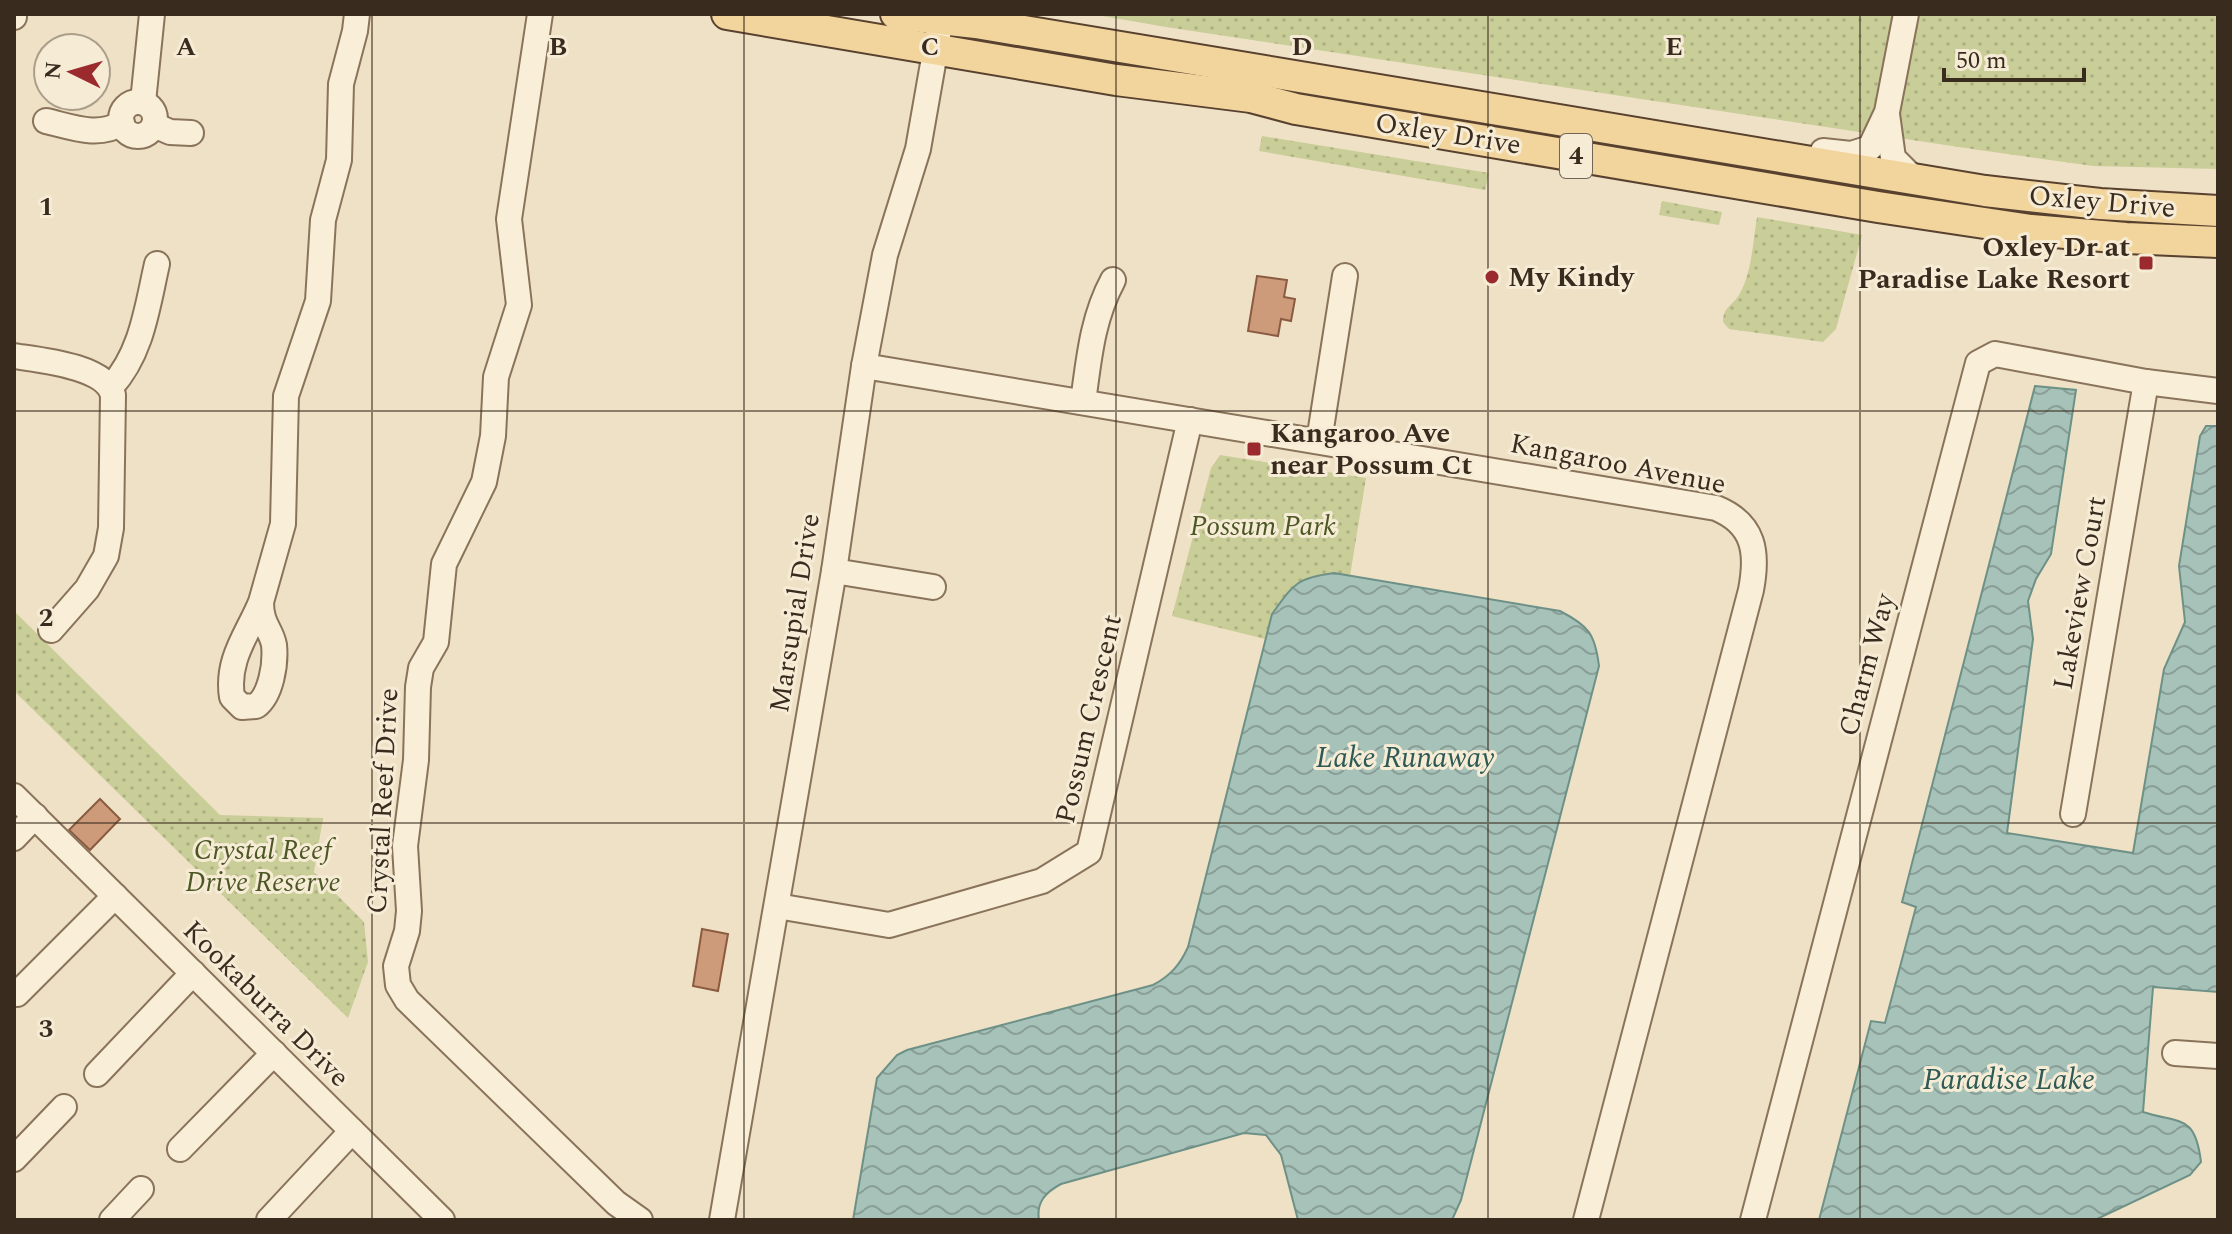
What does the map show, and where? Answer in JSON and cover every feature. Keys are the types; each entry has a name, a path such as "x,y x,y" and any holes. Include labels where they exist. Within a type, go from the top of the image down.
{"main road":[{"name":"Oxley Drive","path":"727,14 1116,80 1251,97 1310,111 1938,216 2078,235 2218,242"},
{"name":"Oxley Drive","path":"896,14 941,18 2047,199 2218,211"}],"street":[{"path":"143,102 152,14"},
{"name":"Crystal Reef Drive","path":"540,14 509,219 519,305 496,377 493,436 484,482 444,564 436,642 421,668 416,704 416,760 405,846 409,911 407,931 396,966 398,985 407,1000 616,1203 640,1220"},
{"path":"1906,14 1887,112 1888,134 1893,158 1914,179"},
{"path":"261,602 283,524 286,396 318,301 323,220 336,175 341,143 341,84 358,15"},
{"name":"Marsupial Drive","path":"722,1220 834,571 864,366 885,255 918,149 941,18"},
{"path":"143,102 153,112 154,125 150,131 137,136 125,130 121,116 126,106 143,102"},
{"path":"1762,154 1795,147 1858,154 1870,148 1887,112"},
{"path":"46,121 95,131 110,130 122,123"},
{"path":"154,125 170,132 191,133"},
{"path":"51,630 87,589 106,556 112,513 111,387 126,369 136,349 157,264"},
{"path":"1319,441 1345,276"},
{"path":"1083,402 1093,325 1113,280"},
{"name":"Charm Way","path":"1753,1220 1978,363 1995,354 2146,382 2218,391"},
{"path":"14,356 80,369 111,387"},
{"name":"Kangaroo Avenue","path":"864,366 1716,508 1738,520 1754,545 1751,590 1586,1220"},
{"name":"Lakeview Court","path":"2073,814 2146,382"},
{"name":"Possum Crescent","path":"777,906 889,925 1042,881 1089,852 1190,420"},
{"path":"834,571 933,587"},
{"name":"Kookaburra Drive","path":"14,796 352,1131 431,1216"},
{"path":"14,838 35,816"},
{"path":"17,994 115,896"},
{"path":"97,1074 193,973"},
{"path":"180,1149 274,1053"},
{"path":"2175,1053 2218,1056"},
{"path":"14,1159 64,1107"},
{"path":"269,1220 352,1131"},
{"path":"112,1220 141,1189"}],"green space":[{"path":"1091,14 1170,14 1166,27"},
{"path":"1170,14 2218,14 2218,169 2093,166 1972,149 1166,27"},
{"path":"1262,136 1489,173 1485,190 1259,151"},
{"path":"1662,201 1722,212 1719,225 1659,215"},
{"path":"1757,217 1862,235 1836,329 1823,342 1729,329 1723,322 1725,313 1739,295 1747,277"},
{"name":"Possum Park","path":"1220,455 1366,478 1350,576 1334,573 1272,614 1265,639 1172,616 1211,468"},
{"name":"Crystal Reef Drive Reserve","path":"14,611 220,815 323,818 314,872 364,922 368,962 348,1018 14,691"}],"water":[{"name":"Paradise Lake","path":"2035,386 2076,390 2051,554 2036,579 2028,601 2033,639 2007,833 2133,853 2164,669 2185,622 2179,566 2200,436 2206,426 2218,426 2218,992 2153,987 2143,1112 2176,1120 2190,1128 2201,1162 2190,1175 2095,1220 1819,1220 1871,1021 1885,1023 1916,907 1902,902"},
{"name":"Lake Runaway","path":"1334,573 1560,611 1578,621 1589,632 1597,655 1599,666 1461,1200 1452,1220 1298,1220 1281,1155 1266,1135 1244,1133 1061,1184 1043,1198 1039,1220 853,1220 877,1078 897,1055 1153,985 1178,965 1188,947 1272,614 1303,580"}],"building":[{"path":"1257,276 1287,280 1284,297 1295,299 1291,321 1281,319 1278,336 1248,331"},
{"path":"100,799 120,819 90,850 69,830"},
{"path":"702,929 728,934 718,991 693,986"}],"place":[{"name":"Oxley Dr at Paradise Lake Resort","path":"2146,263"},
{"name":"My Kindy","path":"1492,277"},
{"name":"Kangaroo Ave near Possum Ct","path":"1254,449"}]}
